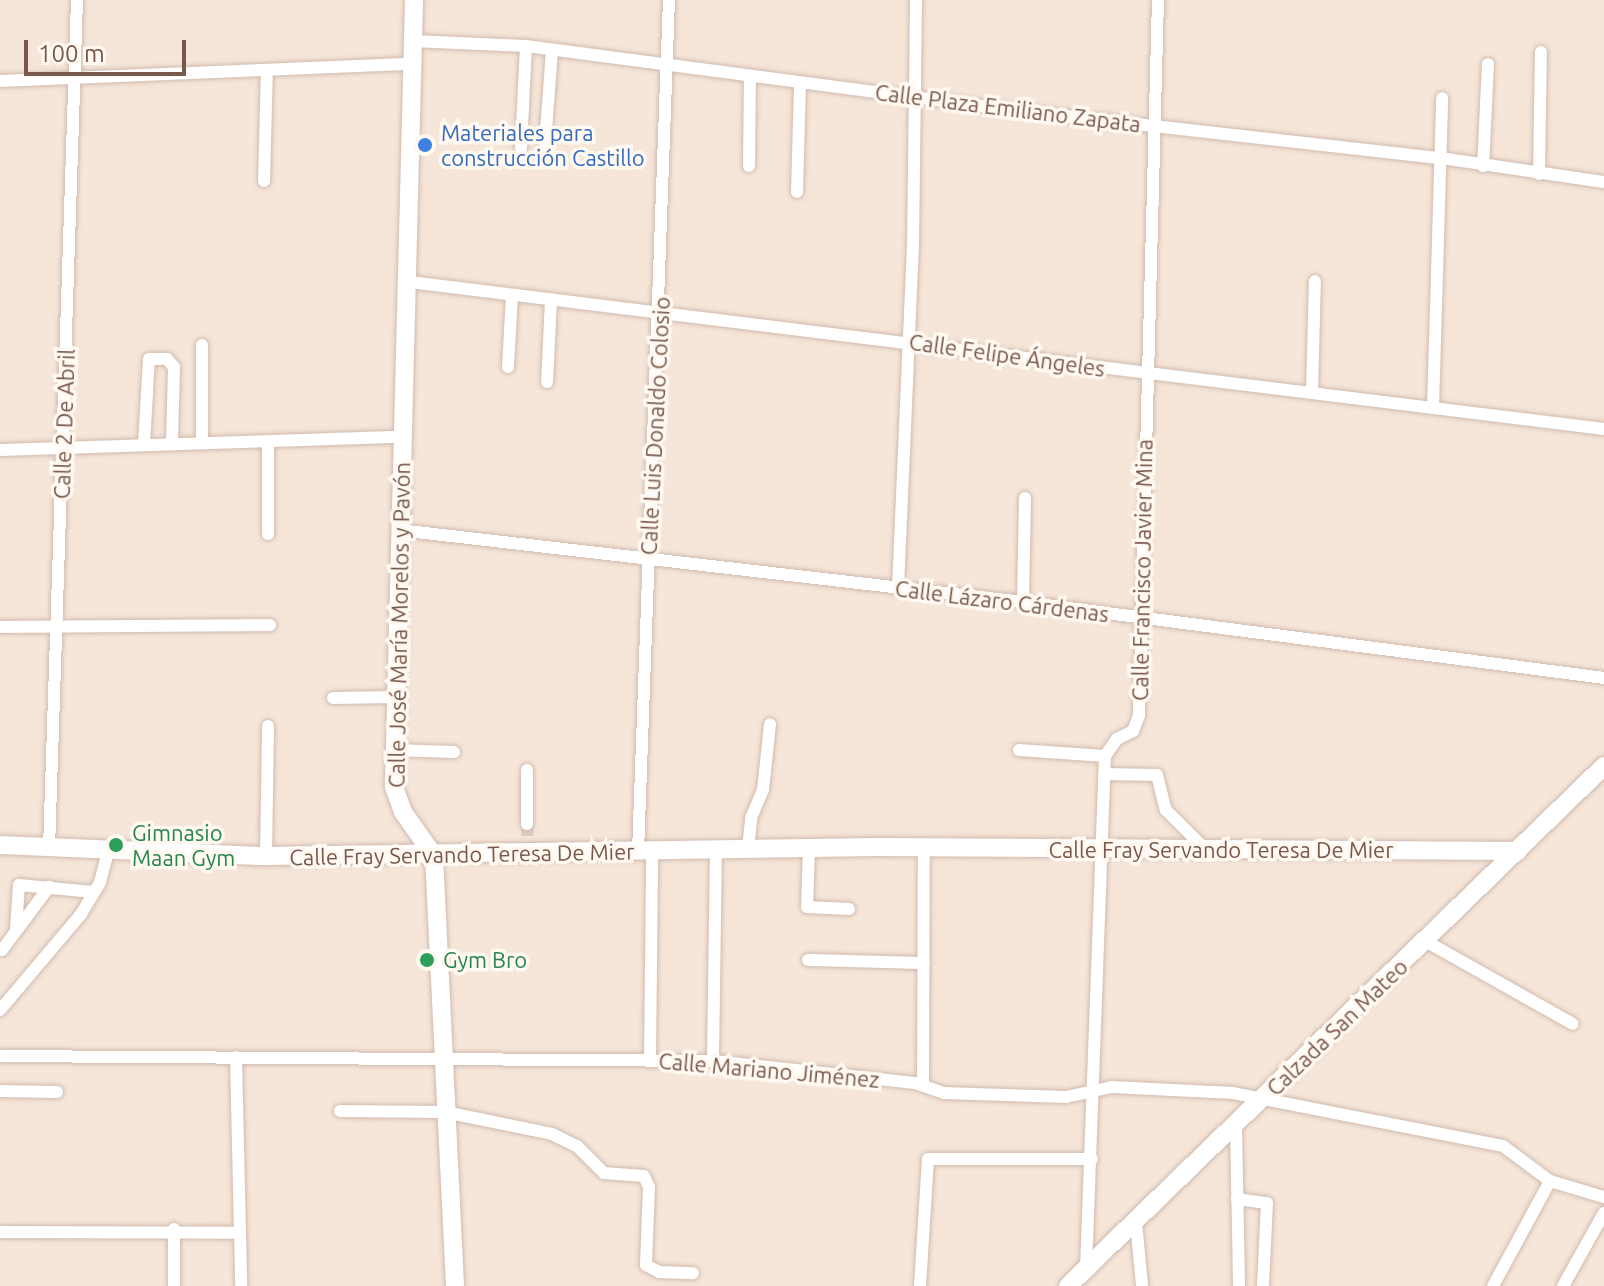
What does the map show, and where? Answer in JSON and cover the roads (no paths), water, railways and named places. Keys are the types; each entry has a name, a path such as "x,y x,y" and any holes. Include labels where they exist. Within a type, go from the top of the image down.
{"main road":[{"name":"Calle José María Morelos y Pavón","path":"414,0 410,282 401,437 393,750 399,805 434,856"},
{"name":"Calzada San Mateo","path":"1068,1286 1427,942 1604,766"},
{"name":"Calle Fray Servando Teresa De Mier","path":"0,845 108,853 266,856 434,856 528,849 645,852 924,847 1518,851"},
{"path":"434,856 440,1057 455,1286"}],"street":[{"name":"Calle 2 De Abril","path":"49,848 77,0"},
{"name":"Calle Luis Donaldo Colosio","path":"650,1059 645,852 650,556 661,312 669,0"},
{"path":"898,588 908,341 916,0"},
{"name":"Calle Francisco Javier Mina","path":"1105,756 1109,746 1137,724 1158,0"},
{"name":"Calle Plaza Emiliano Zapata","path":"412,41 526,46 750,77 1441,158 1604,182"},
{"path":"521,148 526,46"},
{"path":"545,145 552,50"},
{"path":"1539,174 1541,52"},
{"path":"0,81 411,64"},
{"path":"1483,166 1488,64"},
{"path":"264,181 267,70"},
{"path":"749,166 750,77"},
{"path":"797,192 800,83"},
{"path":"1433,408 1442,98"},
{"path":"1312,392 1315,281"},
{"name":"Calle Felipe Ángeles","path":"410,282 1604,429"},
{"path":"508,367 512,295"},
{"path":"547,382 551,299"},
{"path":"202,345 202,443"},
{"path":"144,445 149,359 167,359 174,367 172,444"},
{"path":"0,450 401,437"},
{"path":"268,442 268,534"},
{"path":"1023,602 1025,498"},
{"name":"Calle Lázaro Cárdenas","path":"399,530 650,556 1604,678"},
{"path":"0,627 270,625"},
{"path":"333,698 395,697"},
{"path":"748,849 751,818 763,790 770,724"},
{"path":"266,856 268,726"},
{"path":"393,750 454,752"},
{"path":"1019,750 1105,756 1086,1269"},
{"path":"527,770 527,824"},
{"path":"1104,774 1157,775 1166,810 1207,851"},
{"path":"923,1085 924,847"},
{"path":"809,848 807,907 849,909"},
{"path":"713,1061 716,850"},
{"path":"0,1010 94,892 108,853"},
{"path":"16,928 19,885 94,892"},
{"path":"2,950 49,887"},
{"path":"1427,942 1573,1024"},
{"path":"808,960 924,963"},
{"name":"Calle Mariano Jiménez","path":"0,1056 713,1061 923,1085 944,1093 1066,1097 1112,1087 1264,1098 1503,1146 1550,1181 1602,1194"},
{"path":"236,1057 241,1286"},
{"path":"0,1091 57,1092"},
{"path":"340,1111 445,1112 552,1134 577,1146 604,1173 644,1176 649,1187 646,1265 659,1272 693,1273"},
{"path":"1236,1127 1239,1286"},
{"path":"920,1286 928,1159 1092,1159"},
{"path":"1493,1286 1550,1181"},
{"path":"1237,1199 1264,1201 1268,1206 1263,1286"},
{"path":"1563,1286 1604,1213"},
{"path":"1136,1222 1142,1286"},
{"path":"0,1232 174,1229 240,1233"},
{"path":"174,1229 174,1286"}],"tunnel":[{"path":"527,824 528,844"}],"place":[{"name":"Materiales para construcción Castillo","path":"425,145"},
{"name":"Gimnasio Maan Gym","path":"116,845"},
{"name":"Gym Bro","path":"427,960"}]}
